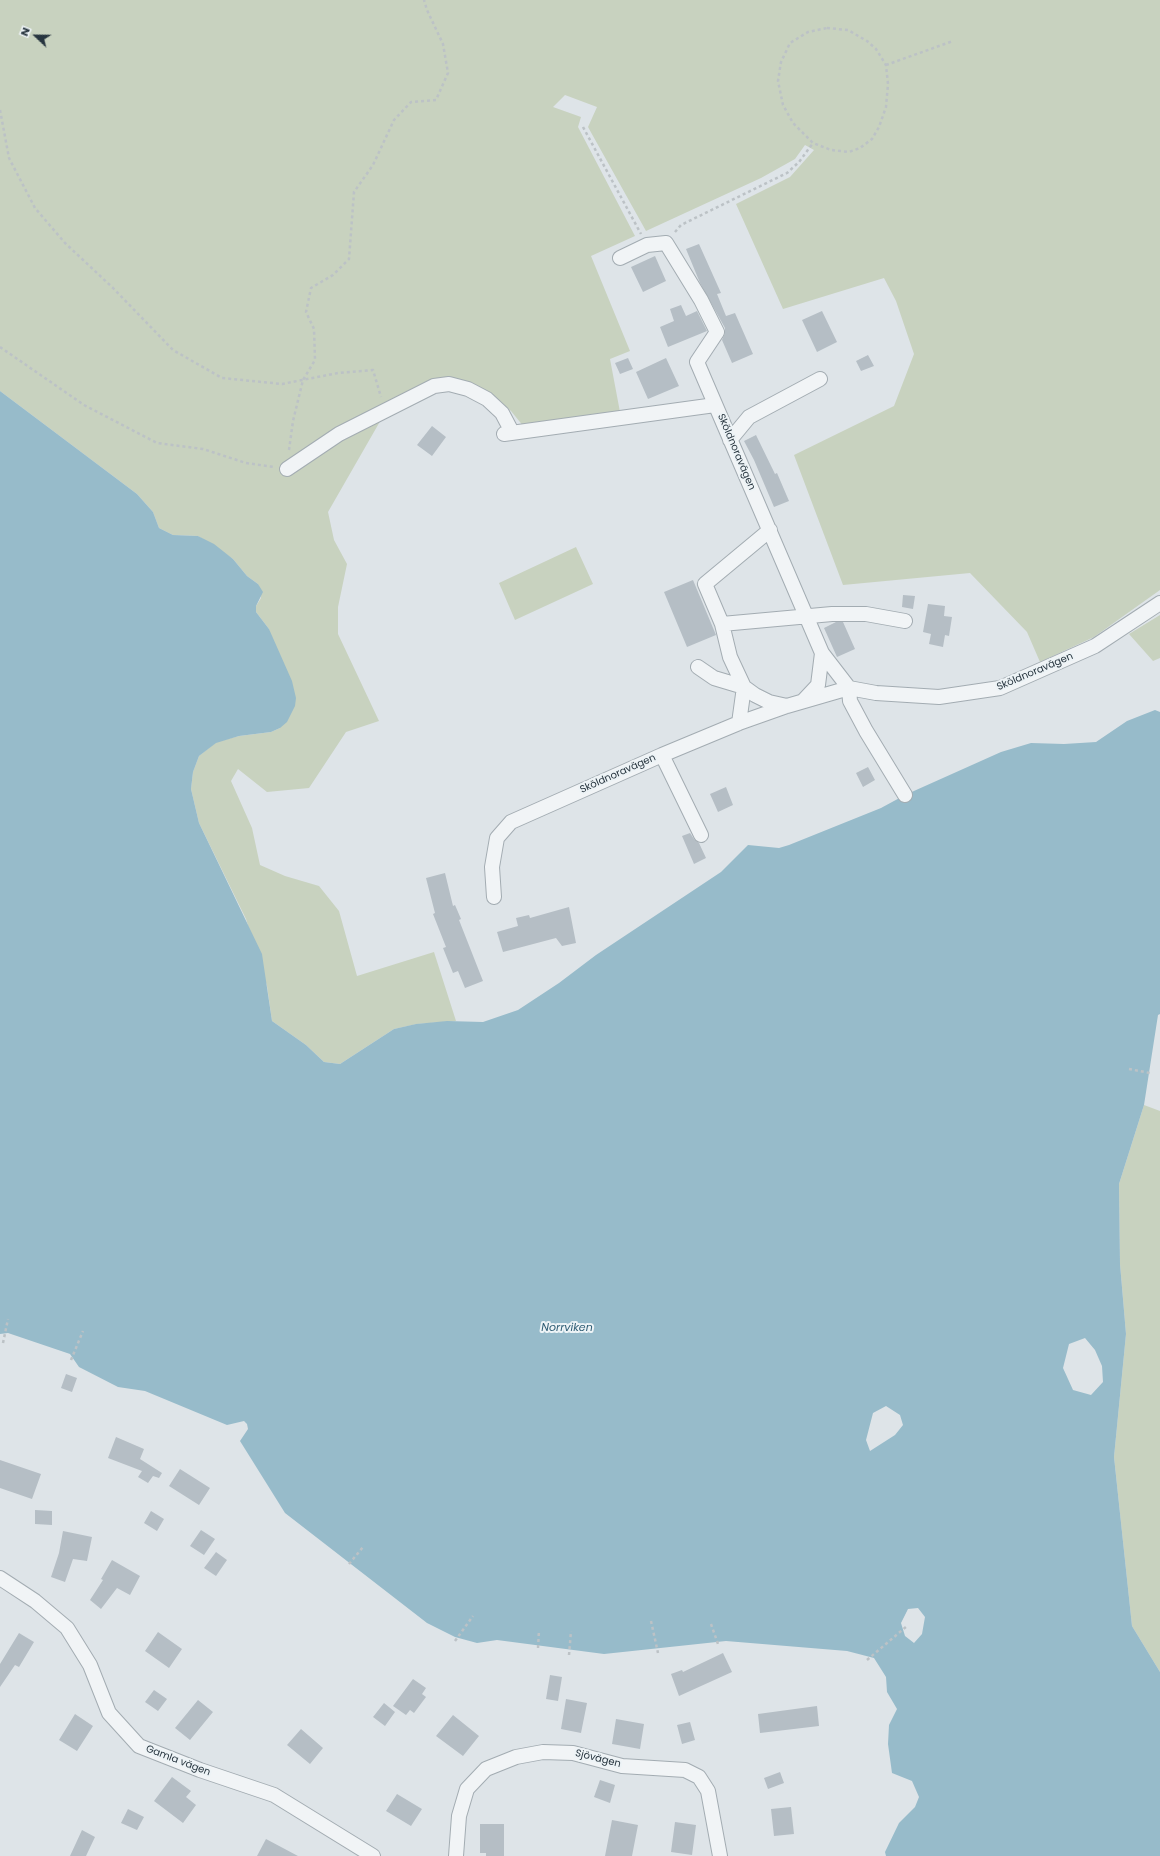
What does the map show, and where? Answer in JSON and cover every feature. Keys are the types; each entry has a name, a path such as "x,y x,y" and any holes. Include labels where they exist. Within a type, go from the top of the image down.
{"street":[{"path":"620,258 647,245 666,243 701,300 717,332 698,362 715,405"},
{"path":"730,440 750,417 820,379"},
{"name":"Sköldnoravägen","path":"386,411 434,386 449,384 468,389 487,399 502,413 508,433 715,405 822,653 849,688"},
{"path":"287,469 339,434 386,411"},
{"path":"739,723 744,687 730,657 722,624 706,584 770,530"},
{"name":"Sköldnoravägen","path":"494,897 492,866 497,838 511,822 662,755 739,723 787,706 849,688 876,693 938,698 1000,688 1095,646 1160,603"},
{"path":"722,624 832,614 866,614 905,621"},
{"name":"Sköldnoravägen","path":"803,702 818,685 822,653"},
{"path":"698,667 714,678 744,687 755,695 769,702 787,706"},
{"path":"849,688 850,701 866,731 905,795"},
{"path":"662,755 701,835"},
{"name":"Gamla vägen","path":"0,1578 35,1601 67,1628 90,1665 109,1713 139,1746 200,1770 274,1795 373,1856"},
{"name":"Sjövägen","path":"456,1856 459,1816 467,1789 486,1769 516,1757 543,1752 572,1753 622,1766 684,1770 699,1777 708,1791 720,1856"}],"path":[{"path":"0,347 84,405 157,443 203,449 246,463 287,469 293,421 303,380 316,360 314,329 306,312 311,288 333,275 349,259 354,192 373,165 394,120 411,102 436,100 448,73 443,44 427,10 424,0"},
{"path":"826,28 848,30 876,49 886,65 888,84 886,107 872,139 860,148 849,152 830,150 813,143 793,123 783,105 778,81 781,62 790,43 808,32 826,28"},
{"path":"886,65 953,42"},
{"path":"0,110 9,158 35,208 65,243 113,288 174,350 222,378 282,384 338,373 373,370 386,411"},
{"path":"583,128 647,245"},
{"path":"666,243 681,225 787,173 799,162 813,143"},
{"path":"1129,1068 1150,1072"},
{"path":"3,1343 8,1319"},
{"path":"71,1360 83,1331"},
{"path":"349,1564 362,1547"},
{"path":"455,1641 473,1616"},
{"path":"651,1621 658,1653"},
{"path":"711,1624 718,1644"},
{"path":"867,1660 907,1626"},
{"path":"538,1648 539,1630"},
{"path":"569,1656 571,1631"}],"green space":[{"path":"0,0 1160,0 1160,590 1094,637 1040,662 1027,632 970,573 843,585 794,455 894,406 914,354 896,301 884,278 783,309 736,204 790,177 814,150 805,145 795,159 761,178 646,231 588,127 597,107 565,95 553,107 581,117 578,127 635,236 591,256 630,351 610,359 620,412 524,427 511,411 491,394 471,384 390,404 328,512 334,540 347,564 338,607 338,634 379,721 346,732 309,788 267,792 238,769 231,781 252,828 260,865 285,876 319,886 339,911 357,976 434,952 456,1021 417,1024 394,1029 340,1064 324,1062 306,1045 272,1021 267,986 246,919 199,823 191,789 193,772 199,756 216,742 239,736 271,732 280,728 269,629 256,612 256,606 261,598 258,584 247,576 233,559 198,536 173,535 159,528 153,512 137,494 0,391"},
{"path":"576,547 593,584 515,620 499,583"},
{"path":"1160,615 1160,658 1153,661 1129,634"},
{"path":"1144,1105 1160,1111 1160,1672 1132,1626 1114,1457 1126,1334 1120,1264 1119,1184"}],"water":[{"name":"Norrviken","path":"0,391 137,494 153,512 159,528 173,535 198,536 214,544 233,559 247,576 258,584 263,592 256,606 256,612 269,629 292,681 296,698 295,706 287,722 280,728 271,732 239,736 216,743 199,756 193,772 191,789 199,823 262,954 272,1021 306,1045 324,1062 340,1064 394,1029 416,1024 447,1021 483,1022 518,1010 559,983 596,955 721,872 748,845 779,848 789,845 881,808 905,795 1001,752 1031,743 1064,744 1096,742 1127,721 1155,710 1160,712 1160,1014 1158,1015 1144,1105 1119,1184 1120,1264 1126,1334 1114,1457 1132,1626 1160,1672 1160,1856 886,1856 885,1852 899,1823 915,1807 919,1797 912,1781 892,1773 888,1744 889,1725 897,1709 887,1692 886,1677 874,1658 847,1651 726,1641 604,1654 497,1640 477,1643 455,1637 427,1623 285,1513 240,1441 248,1429 247,1424 244,1421 227,1425 145,1391 118,1387 79,1367 70,1354 8,1333 0,1334","holes":["1085,1338 1095,1350 1102,1366 1103,1382 1091,1395 1073,1390 1063,1368 1069,1344","886,1406 900,1415 903,1425 895,1435 870,1451 866,1440 873,1413","918,1608 925,1617 922,1634 914,1643 905,1636 901,1623 908,1609"]}],"building":[{"path":"699,244 721,293 717,294 726,316 735,313 753,354 732,363 722,340 725,333 725,328 700,283 686,249"},
{"path":"655,256 666,281 643,292 631,267"},
{"path":"681,305 686,316 697,311 707,331 668,347 660,327 674,321 670,309"},
{"path":"822,311 837,342 817,352 802,320"},
{"path":"868,355 874,366 861,371 856,361"},
{"path":"628,358 633,369 620,374 615,363"},
{"path":"666,358 679,386 648,399 636,372"},
{"path":"432,426 446,437 432,456 417,445"},
{"path":"756,435 775,474 777,473 789,501 774,507 754,460 744,441"},
{"path":"693,580 716,635 687,647 664,592"},
{"path":"903,595 915,596 913,609 902,607"},
{"path":"928,604 945,606 944,616 952,617 949,636 945,635 943,647 929,644 931,634 923,632"},
{"path":"836,622 843,622 855,649 837,657 824,628"},
{"path":"868,767 875,780 863,787 856,773"},
{"path":"726,787 733,805 718,812 710,794"},
{"path":"690,833 699,843 706,858 694,864 682,836"},
{"path":"445,873 453,906 455,905 461,919 459,920 483,981 465,988 458,971 453,973 443,948 446,947 433,914 435,913 426,878"},
{"path":"569,907 576,943 562,946 556,938 503,952 497,932 518,926 516,918 529,915 530,918"},
{"path":"66,1374 77,1378 72,1392 61,1388"},
{"path":"116,1437 144,1449 140,1459 162,1473 159,1478 153,1476 148,1483 138,1477 142,1471 108,1458"},
{"path":"0,1460 41,1474 32,1499 0,1488"},
{"path":"180,1469 210,1488 199,1505 169,1486"},
{"path":"35,1510 52,1511 52,1525 35,1524"},
{"path":"151,1511 164,1519 157,1531 144,1523"},
{"path":"201,1530 215,1539 204,1555 190,1546"},
{"path":"63,1531 92,1537 87,1561 73,1559 65,1582 51,1577 59,1553"},
{"path":"216,1552 227,1560 216,1576 204,1568"},
{"path":"112,1560 140,1576 130,1595 117,1588 101,1609 90,1600 103,1580 101,1579"},
{"path":"158,1632 182,1649 169,1668 145,1651"},
{"path":"19,1633 34,1642 19,1667 15,1665 0,1687 0,1664"},
{"path":"723,1653 732,1672 679,1696 671,1674 682,1670 683,1672"},
{"path":"550,1675 562,1677 558,1701 546,1699"},
{"path":"413,1679 426,1688 422,1694 426,1697 414,1713 410,1710 406,1715 393,1706"},
{"path":"154,1690 167,1699 158,1711 145,1702"},
{"path":"566,1699 587,1703 581,1733 561,1729"},
{"path":"198,1700 213,1712 190,1740 175,1728"},
{"path":"384,1703 395,1712 385,1726 373,1717"},
{"path":"817,1706 819,1726 760,1733 758,1714"},
{"path":"75,1714 93,1726 77,1751 59,1740"},
{"path":"453,1715 479,1736 463,1756 436,1736"},
{"path":"616,1719 644,1724 640,1749 612,1744"},
{"path":"690,1722 695,1740 682,1744 677,1725"},
{"path":"301,1729 323,1748 310,1764 287,1745"},
{"path":"780,1772 784,1783 768,1789 764,1778"},
{"path":"172,1777 191,1791 186,1797 196,1805 183,1823 154,1801"},
{"path":"600,1780 615,1785 610,1803 594,1797"},
{"path":"397,1794 422,1809 411,1826 386,1811"},
{"path":"791,1807 794,1834 774,1836 771,1809"},
{"path":"128,1809 144,1817 137,1830 121,1823"},
{"path":"612,1820 638,1825 632,1856 605,1856"},
{"path":"675,1822 696,1825 692,1855 671,1852"},
{"path":"480,1824 504,1824 504,1856 486,1856 486,1853 480,1853"},
{"path":"82,1830 95,1837 86,1856 70,1856"},
{"path":"266,1839 298,1856 257,1856"}]}
